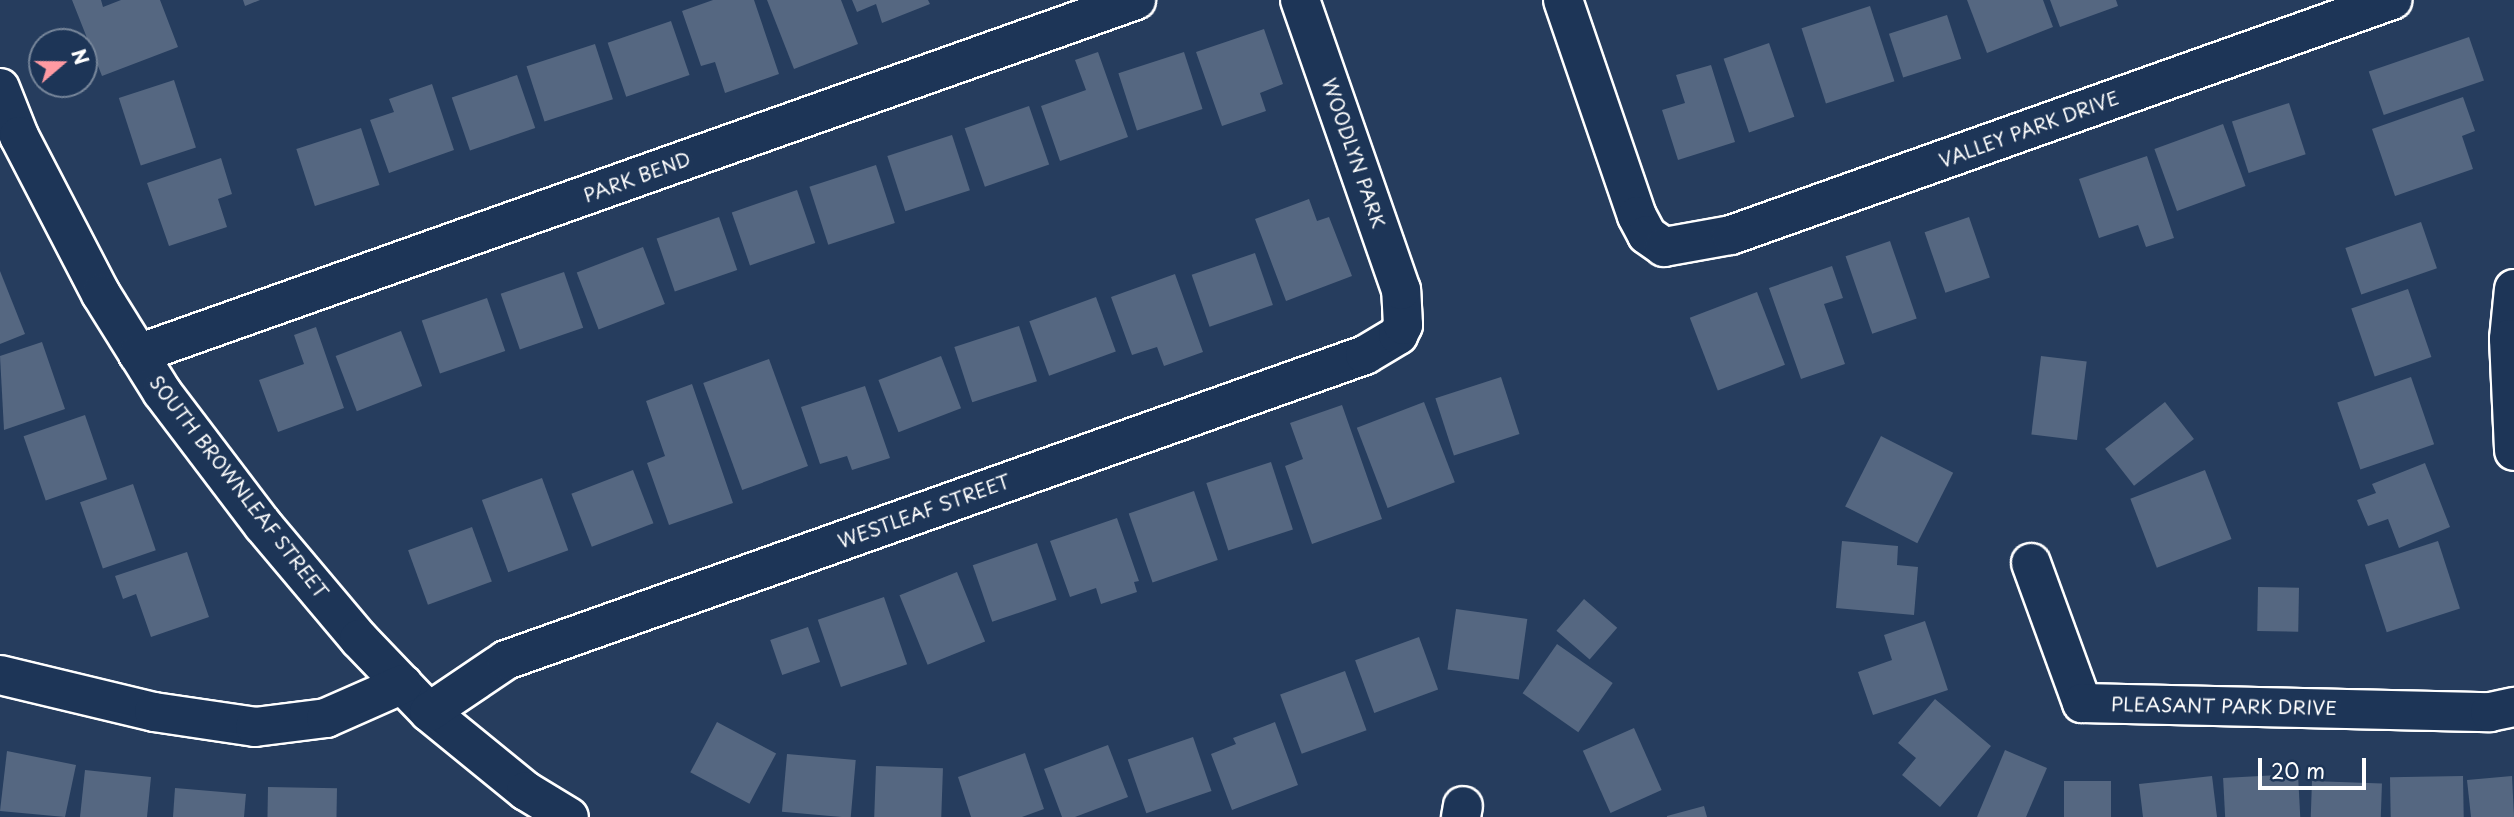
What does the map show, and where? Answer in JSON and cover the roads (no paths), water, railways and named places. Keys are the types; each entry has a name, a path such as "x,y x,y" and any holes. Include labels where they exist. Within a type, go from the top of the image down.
{"street":[{"name":"PARK BEND","path":"138,354 1136,0"},
{"name":"WOODLYN PARK","path":"1300,0 1404,306"},
{"name":"VALLEY PARK DRIVE","path":"1563,0 1637,216 1647,235 1664,247 1731,235 2392,0"},
{"name":"SOUTH BROWNLEAF STREET","path":"0,88 19,136 101,294 162,393 263,525 429,712"},
{"path":"2514,289 2509,339 2514,452"},
{"name":"WESTLEAF STREET","path":"429,712 506,660 1365,355 1398,335 1404,325 1404,306"},
{"name":"PLEASANT PARK DRIVE","path":"2031,563 2082,704 2490,712 2514,707"},
{"path":"0,675 154,712 255,727 326,718 403,684"},
{"path":"429,712 526,791 569,817"}]}
